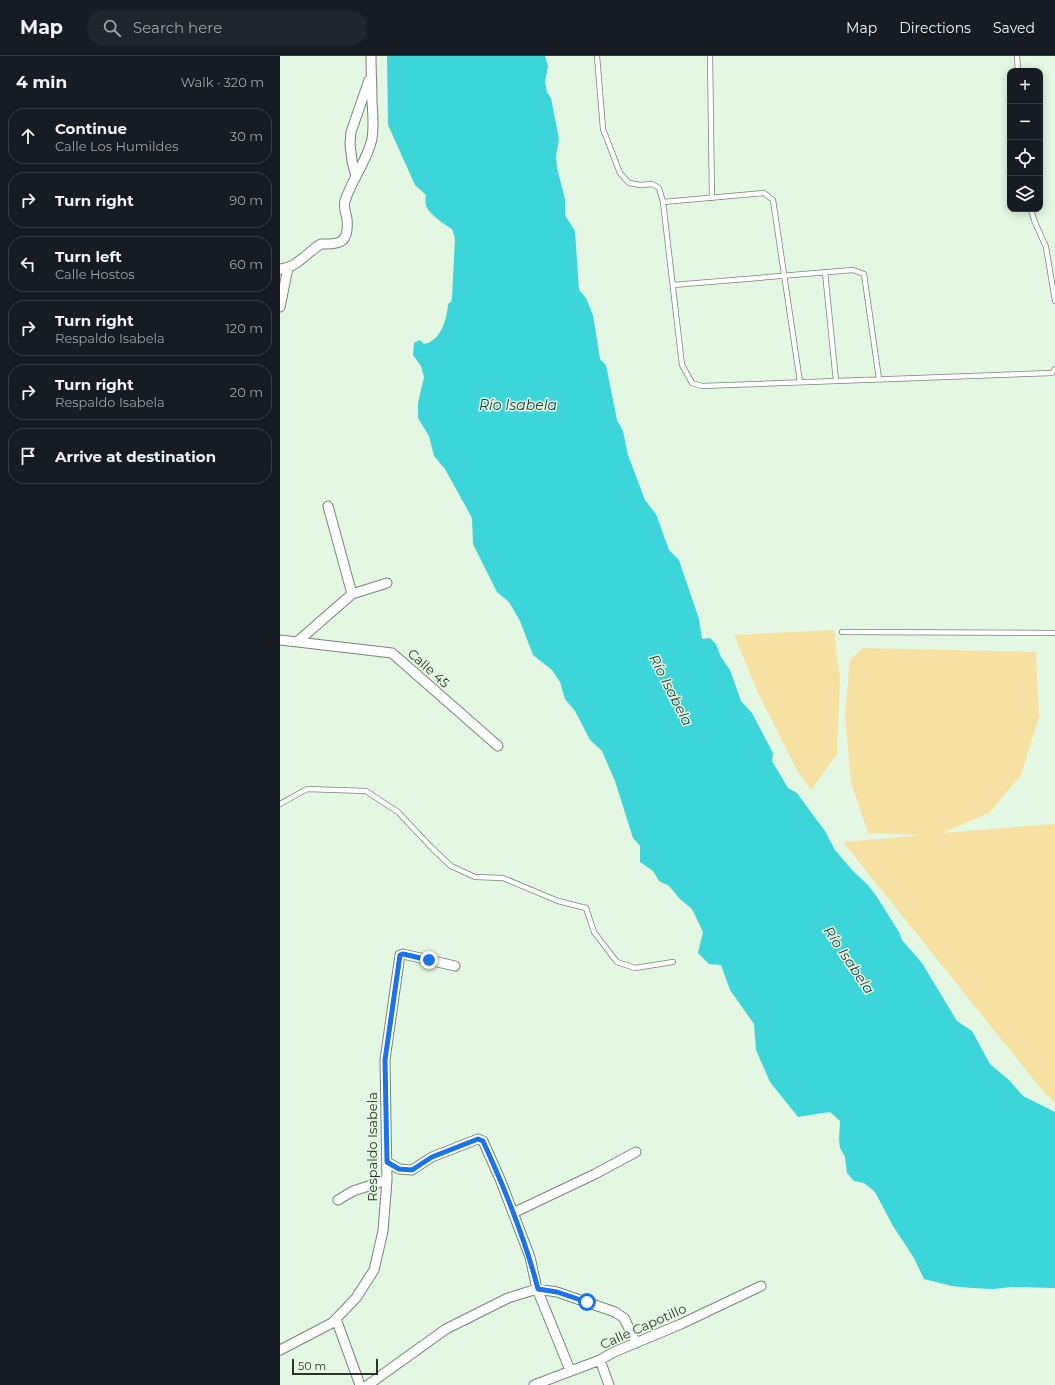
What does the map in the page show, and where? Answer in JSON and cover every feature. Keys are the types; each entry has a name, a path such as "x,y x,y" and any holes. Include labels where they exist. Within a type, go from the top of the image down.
{"street":[{"path":"280,307 284,269 300,261 321,244 337,244 343,241 346,233 345,202 372,140 371,56"},
{"path":"356,177 351,156 351,132 371,73"},
{"path":"328,506 352,594"},
{"path":"297,642 352,594 387,583"},
{"name":"Calle 45","path":"280,640 392,653 498,746"},
{"name":"Respaldo Isabela","path":"280,1350 332,1323 356,1298 374,1270 383,1231 387,1180 385,1060 400,955 403,954 455,966"},
{"path":"387,1162 399,1169 412,1170 432,1157 480,1139 483,1141 500,1179 530,1257 538,1289 570,1370"},
{"path":"513,1213 596,1174 636,1152"},
{"path":"338,1200 353,1191 387,1180"},
{"name":"Calle Capotillo","path":"534,1385 570,1370 600,1360 614,1352 681,1324 761,1286"},
{"path":"368,1385 446,1328 508,1298 538,1289 557,1292 615,1312 624,1318 636,1343"},
{"path":"336,1319 359,1385"},
{"path":"600,1360 609,1385"}],"lane":[{"path":"597,56 602,129 620,173 629,183 640,185 652,184 659,188 663,202 682,365 692,383 702,386 1052,373 1055,369"},
{"path":"710,56 712,198"},
{"path":"1017,56 1018,68"},
{"path":"663,202 764,193 773,200 800,382"},
{"path":"1032,212 1046,247 1055,301"},
{"path":"673,285 784,277 853,270 864,274 879,379"},
{"path":"825,272 836,381"},
{"path":"842,632 1055,633"},
{"path":"280,804 307,789 366,791 398,812 430,847 451,866 475,877 503,878 558,900 586,908 594,932 617,962 635,968 673,962"}],"shaded area":[{"path":"834,630 840,679 837,754 811,790 798,772 758,693 734,635"},
{"path":"863,648 1036,652 1039,717 1021,775 989,813 942,833 1055,824 1055,1103 1046,1095 843,842 925,835 868,833 851,782 845,715 850,660"}],"water":[{"name":"Río Isabela","path":"387,56 545,56 548,66 545,82 547,92 551,98 559,139 556,156 557,168 565,199 565,215 575,231 579,290 586,298 593,315 600,359 606,365 617,420 623,431 628,455 645,500 656,514 669,550 679,560 699,619 702,639 710,638 716,644 721,657 730,670 741,701 752,713 773,753 772,761 788,788 797,793 825,831 835,850 852,870 868,885 877,897 899,932 902,940 922,963 957,1021 972,1031 990,1064 1009,1080 1023,1096 1055,1112 1055,1288 972,1288 952,1286 924,1279 914,1258 893,1226 875,1192 864,1183 854,1181 847,1173 845,1157 840,1148 840,1121 830,1112 798,1117 770,1082 756,1050 754,1024 730,990 721,965 709,964 698,953 703,932 692,909 680,899 669,886 659,881 653,871 640,862 640,846 633,838 615,781 602,751 590,740 575,711 565,699 560,682 552,670 533,655 520,621 509,602 497,592 473,544 472,518 445,469 434,456 429,436 418,418 418,403 424,377 421,366 413,355 414,343 420,340 424,344 430,342 435,339 442,328 448,304 451,302 452,298 455,238 452,229 435,217 427,208 425,202 426,195 415,185 388,125"}],"route":[{"path":"429,960 403,954 400,955 385,1060 387,1162 399,1169 412,1170 432,1157 478,1139 483,1141 500,1179 530,1257 538,1289 557,1292 587,1302"}]}
